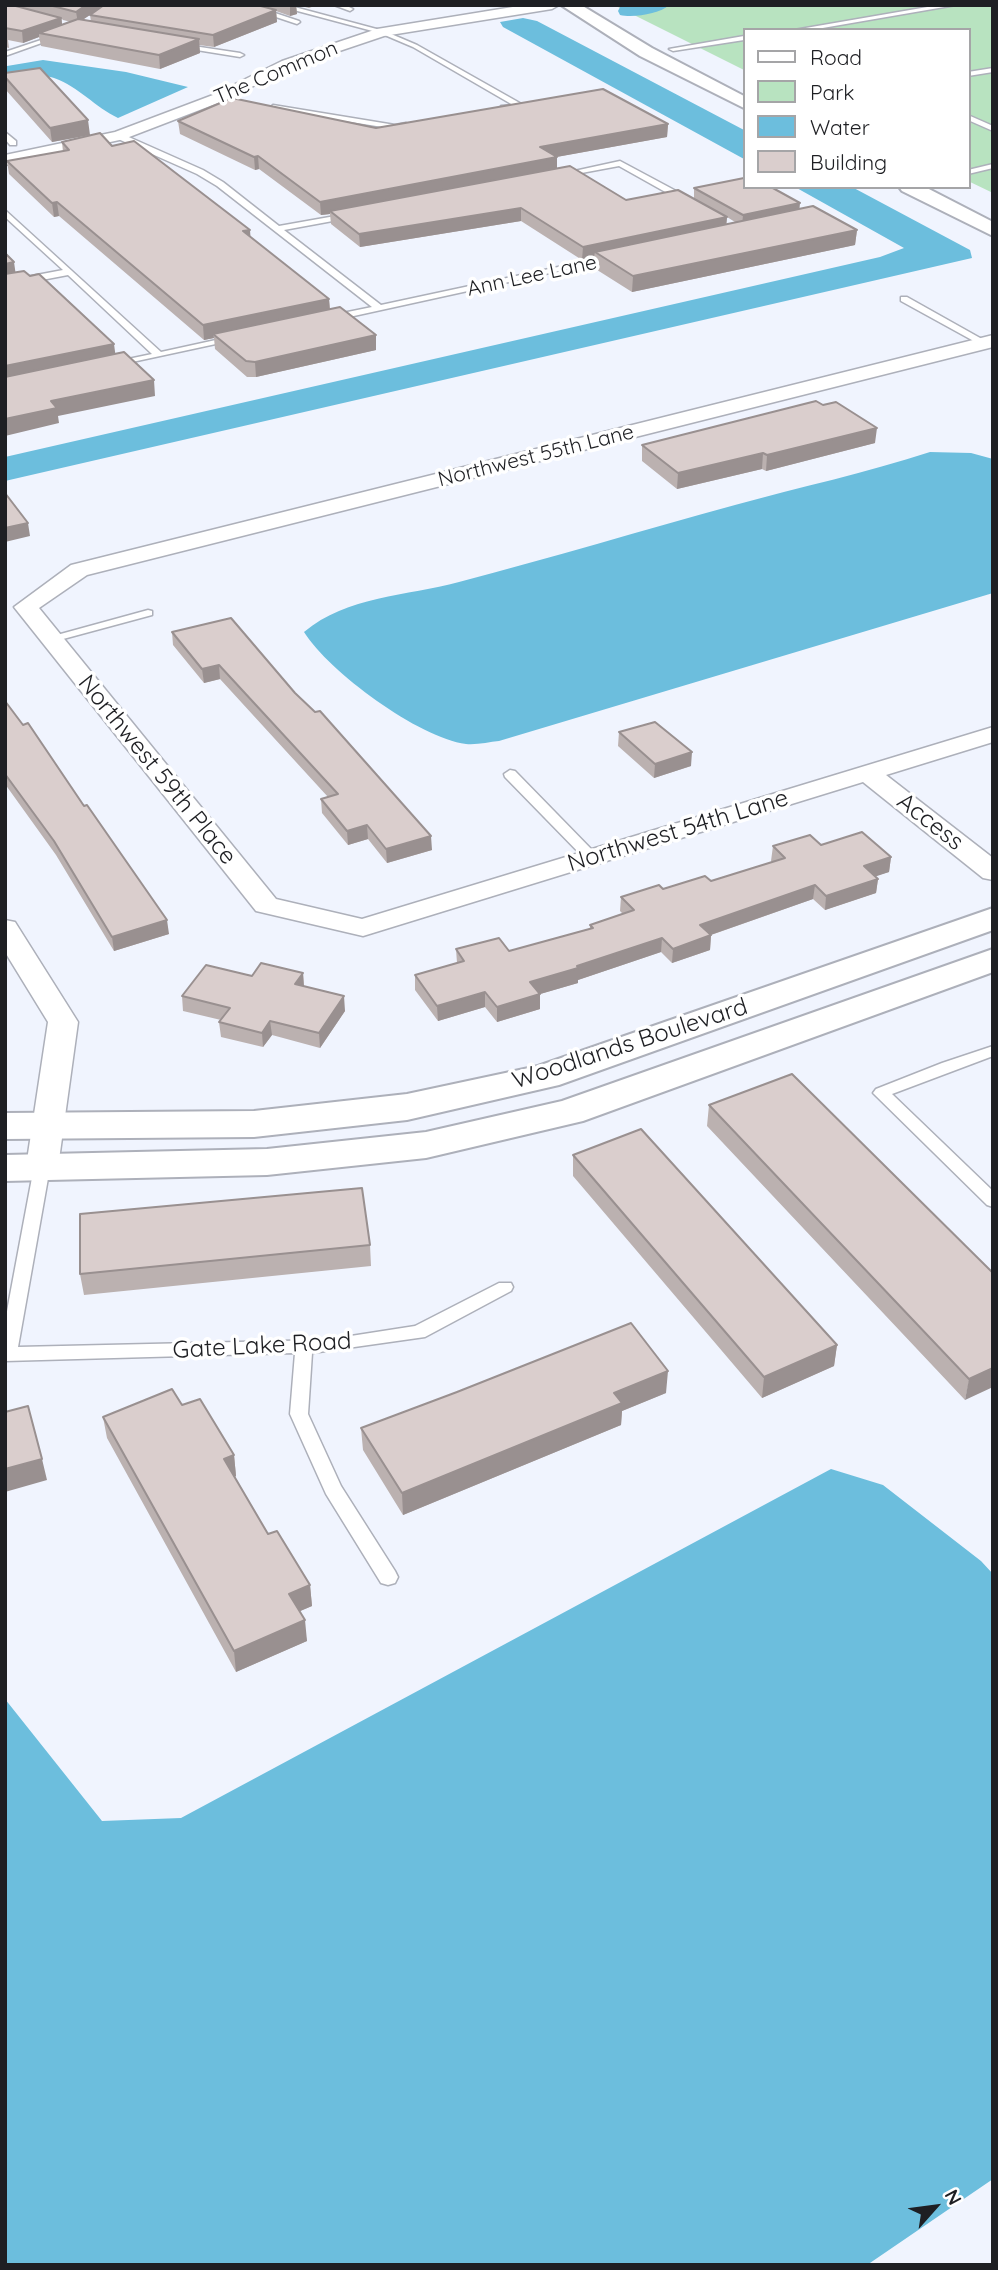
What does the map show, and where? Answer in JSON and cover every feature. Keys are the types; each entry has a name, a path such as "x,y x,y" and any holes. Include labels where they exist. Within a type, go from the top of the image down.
{"street":[{"name":"The Common","path":"5,160 119,136 225,99 287,64 382,33 552,5"},
{"path":"569,5 673,49 743,84"},
{"path":"569,5 646,52 743,102"},
{"path":"913,189 993,230"},
{"path":"956,189 993,208"},
{"name":"Northwest 55th Lane","path":"79,570 990,344"},
{"name":"Northwest 59th Place","path":"79,570 26,607 266,905 363,928"},
{"name":"Northwest 54th Lane","path":"363,928 993,734"},
{"name":"Access","path":"867,773 993,872"},
{"name":"Woodlands Boulevard","path":"5,1126 254,1124 407,1107 546,1076 993,919"},
{"path":"5,928 63,1023 49,1125 24,1167"},
{"name":"Woodlands Boulevard","path":"24,1167 267,1162 426,1145 570,1112 993,960"}],"lane":[{"path":"278,5 382,33 415,46 521,106"},
{"path":"338,5 349,9"},
{"path":"809,28 953,5"},
{"path":"264,12 297,22"},
{"path":"5,52 67,33"},
{"path":"673,49 743,38"},
{"path":"175,45 240,55"},
{"path":"970,74 993,70"},
{"path":"495,110 534,103"},
{"path":"259,105 395,127 420,123"},
{"path":"970,118 993,129"},
{"path":"5,134 13,142"},
{"path":"119,136 200,172 220,184 379,309"},
{"path":"970,162 993,158"},
{"path":"554,176 620,163 692,204"},
{"path":"970,172 993,166"},
{"path":"5,212 159,355"},
{"path":"276,229 355,214"},
{"name":"Ann Lee Lane","path":"318,321 620,257"},
{"path":"5,284 69,272"},
{"path":"904,299 990,344"},
{"path":"95,369 240,337"},
{"path":"52,638 148,613"},
{"path":"510,774 591,857"},
{"path":"993,1051 947,1066 881,1093 993,1201"},
{"name":"Gate Lake Road","path":"24,1167 6,1354 304,1347 419,1332 505,1287"},
{"path":"304,1347 299,1414 333,1489 388,1577"}],"green space":[{"path":"614,5 993,5 993,193 970,182 970,28 743,28 743,70"}],"water":[{"path":"523,18 537,21 743,129 743,158 503,27 500,22"},
{"path":"43,60 126,72 188,87 118,118 71,86 54,78 5,75 7,66"},
{"path":"799,189 856,189 970,250 972,258 5,481 5,457 880,257 904,248"},
{"path":"930,452 971,453 993,459 993,593 499,741 466,744 424,730 377,701 333,666 304,632 321,620 358,604 494,573"},
{"path":"831,1469 883,1485 981,1561 993,1574 993,2179 867,2265 5,2265 5,1699 102,1821 181,1818"}],"building":[{"path":"5,5 61,18 22,31 5,28"},
{"path":"49,5 86,5 76,12"},
{"path":"104,5 257,5 276,10 213,35 90,15"},
{"path":"78,19 199,39 159,55 39,33"},
{"path":"40,68 88,120 50,128 5,77 5,73"},
{"path":"603,89 668,124 540,147 557,157 320,202 258,156 254,157 178,121 232,98 376,128"},
{"path":"100,133 112,146 134,141 250,230 243,231 329,299 203,325 57,202 52,203 7,161 69,150 62,142"},
{"path":"570,166 626,200 678,190 727,217 583,247 521,208 359,234 330,211"},
{"path":"743,178 743,189 775,189 800,203 743,215 694,188"},
{"path":"813,206 857,230 633,276 595,252"},
{"path":"5,253 14,262 5,264"},
{"path":"24,271 30,276 39,274 114,344 5,366 5,274"},
{"path":"340,307 376,335 255,362 246,361 213,334"},
{"path":"124,352 154,380 51,401 57,408 5,419 5,377"},
{"path":"816,401 823,405 836,402 877,428 678,473 642,445"},
{"path":"5,493 28,523 5,528"},
{"path":"231,618 295,693 315,712 320,711 431,836 386,849 367,825 347,831 321,799 338,794 219,665 202,669 172,632"},
{"path":"5,701 23,725 28,723 167,920 112,937 54,841 5,774"},
{"path":"655,722 692,752 655,764 619,732"},
{"path":"862,832 891,857 864,866 878,879 826,896 815,885 700,925 711,935 673,949 662,938 530,982 540,994 497,1007 485,992 437,1006 415,975 464,961 456,949 499,938 509,951 593,928 590,925 634,910 621,897 659,885 663,889 705,876 711,881 785,858 773,846 810,835 821,845"},
{"path":"261,963 303,973 295,984 344,996 319,1033 270,1021 262,1033 219,1022 230,1008 182,996 206,965 252,976"},
{"path":"792,1074 993,1273 993,1368 969,1379 709,1105"},
{"path":"641,1129 837,1345 764,1377 573,1155"},
{"path":"362,1188 370,1245 80,1274 80,1214"},
{"path":"631,1323 668,1371 614,1393 622,1403 402,1493 361,1428 457,1392"},
{"path":"172,1389 182,1405 200,1399 234,1455 224,1459 268,1534 277,1531 310,1585 289,1594 305,1620 234,1651 103,1417"},
{"path":"28,1406 42,1459 5,1469 5,1412"}],"waterway":[{"path":"627,11 660,5"}]}
